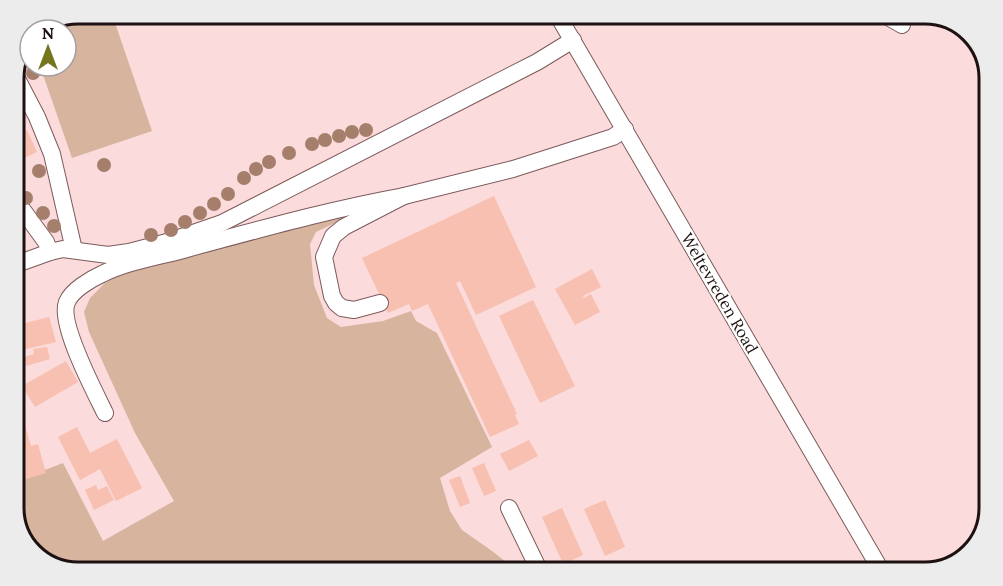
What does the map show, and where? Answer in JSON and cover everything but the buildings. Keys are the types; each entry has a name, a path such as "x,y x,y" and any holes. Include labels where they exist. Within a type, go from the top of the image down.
{"street":[{"name":"Weltevreden Road","path":"564,24 876,562"},
{"path":"24,261 50,252 74,250 108,255 129,252 222,223 537,62 573,40"},
{"path":"24,92 52,154 74,250"},
{"path":"105,414 70,333 66,309 70,298 88,281 114,269 193,248 513,169 613,136 625,129"},
{"path":"380,303 354,310 342,308 336,303 328,285 324,257 333,236 344,227 404,196"},
{"path":"24,212 46,242 50,252"},
{"path":"509,508 535,562"}],"shaded area":[{"path":"78,24 115,24 152,131 72,158 44,78 78,78"},
{"path":"370,206 316,232 310,244 314,285 327,318 341,327 383,321 411,311 416,321 437,333 492,447 440,478 450,511 462,530 506,562 71,562 45,551 28,529 24,512 24,478 63,463 103,541 174,501 135,433 89,332 84,312 90,298 112,276"}]}
